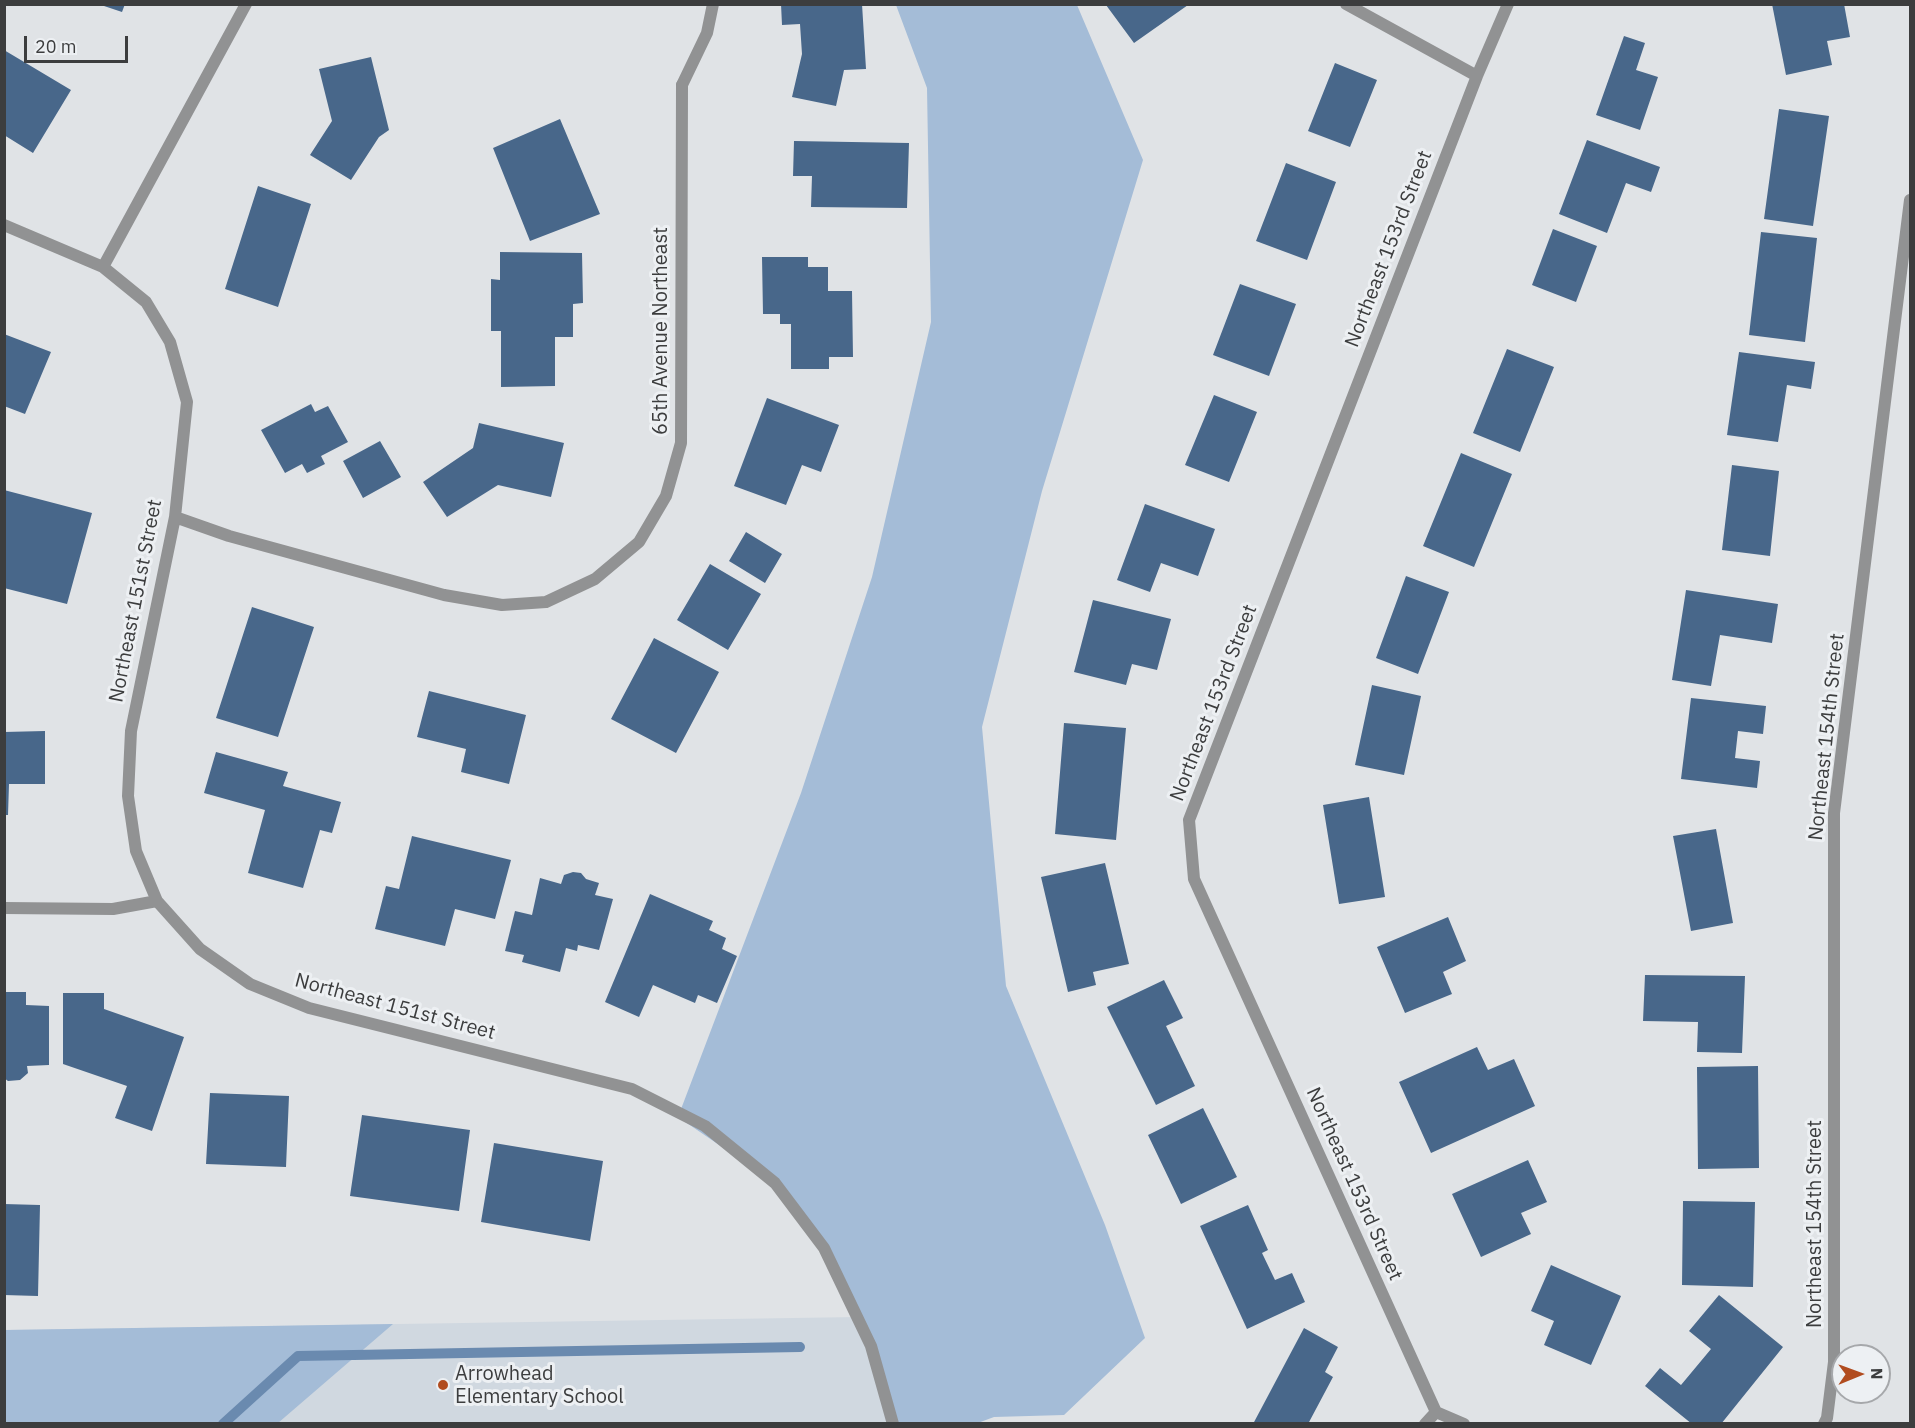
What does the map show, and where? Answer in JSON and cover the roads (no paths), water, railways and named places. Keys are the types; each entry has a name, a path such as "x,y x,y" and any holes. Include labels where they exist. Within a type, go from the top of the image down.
{"street":[{"path":"103,267 246,4"},
{"name":"65th Avenue Northeast","path":"175,517 229,536 444,595 502,605 546,602 595,579 639,542 666,496 681,443 682,85 707,33 713,4"},
{"path":"1346,4 1477,76"},
{"name":"Northeast 153rd Street","path":"1436,1412 1194,879 1189,820 1477,76 1508,4"},
{"name":"Northeast 154th Street","path":"1824,1424 1827,1418 1834,1362 1834,813 1911,200"},
{"name":"Northeast 151st Street","path":"4,225 103,267 146,302 170,342 187,402 175,517 131,731 128,796 136,851 157,902 200,949 250,984 309,1008 632,1089 705,1126 775,1183 824,1248 871,1347 893,1424"},
{"path":"4,908 113,909 157,902"},
{"path":"1425,1424 1436,1412 1464,1424"}],"waterway":[{"path":"223,1424 298,1356 800,1347"}],"place":[{"name":"Arrowhead Elementary School","path":"443,1385"}]}
